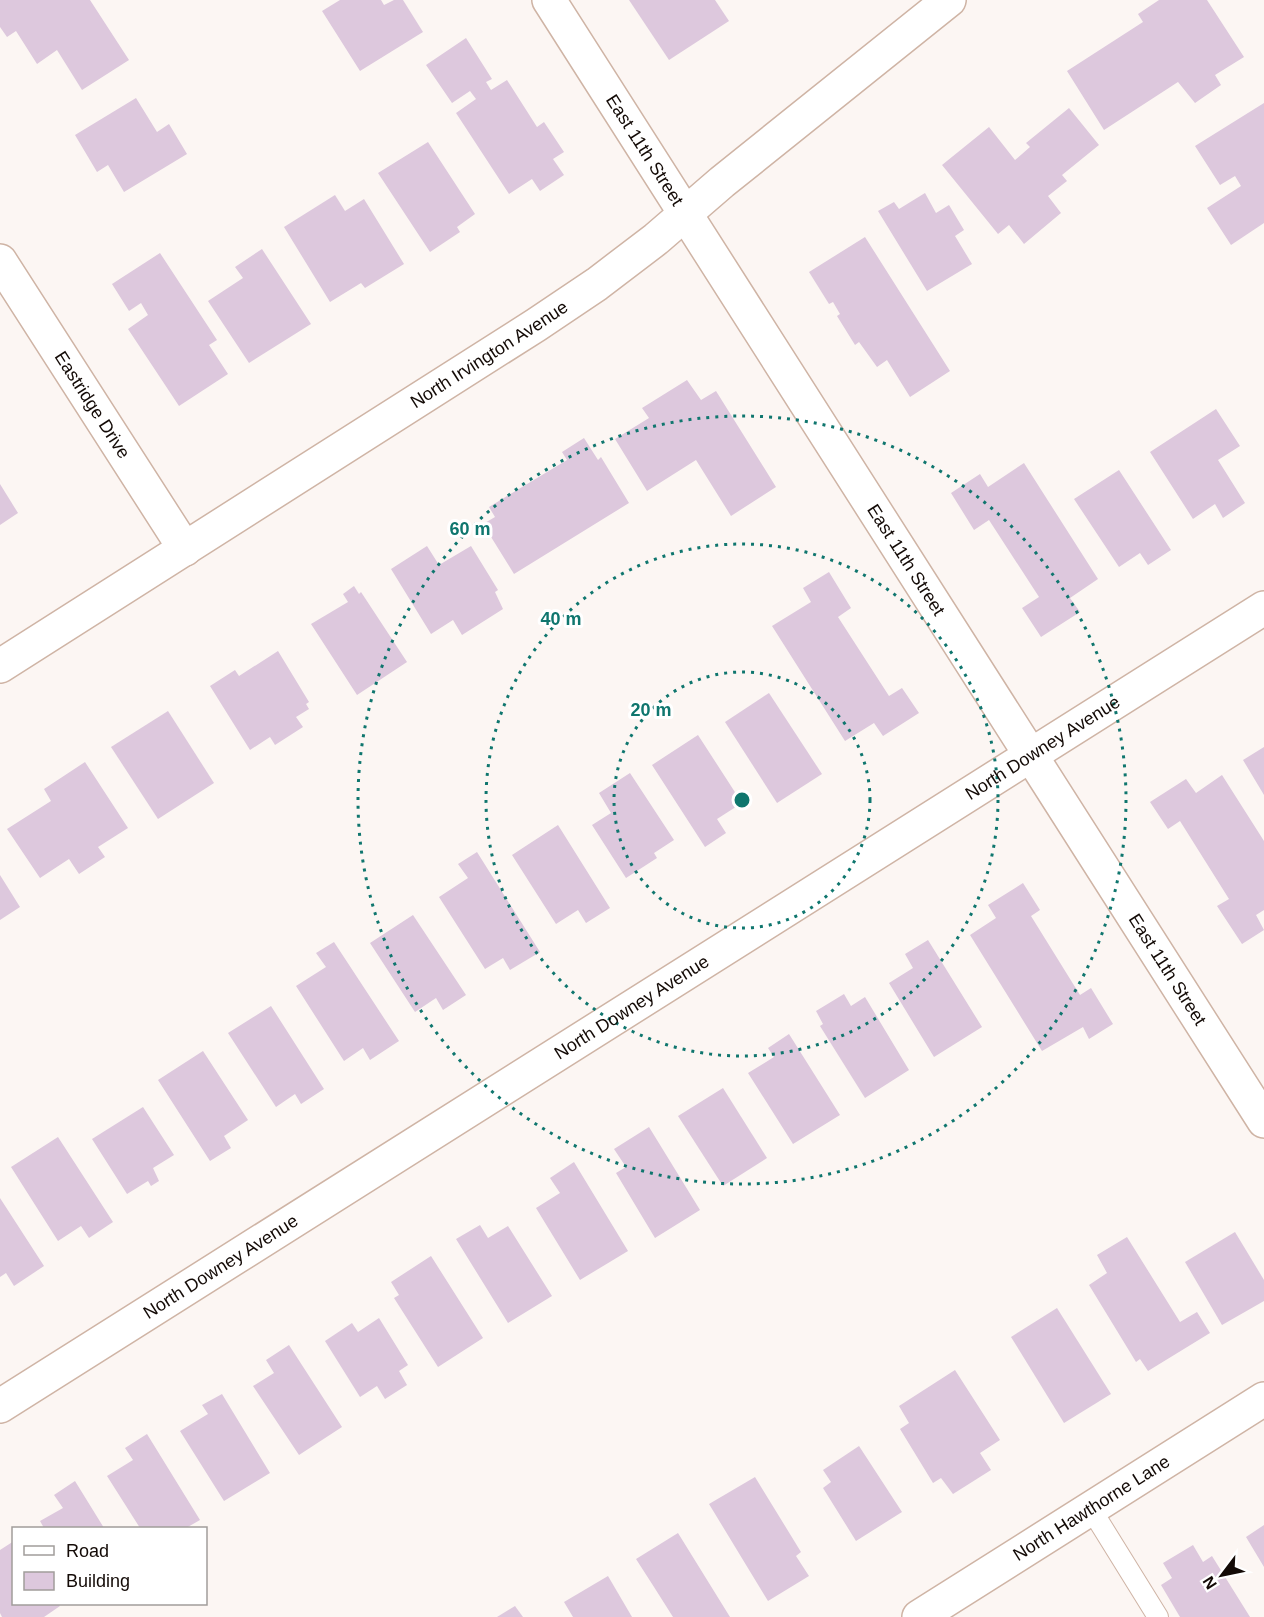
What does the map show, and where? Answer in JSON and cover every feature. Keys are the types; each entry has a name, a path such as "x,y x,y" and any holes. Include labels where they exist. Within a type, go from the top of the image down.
{"street":[{"name":"East 11th Street","path":"549,0 1264,1121"},
{"name":"North Irvington Avenue","path":"0,666 536,325 628,261 722,182 949,0"},
{"name":"Eastridge Drive","path":"0,261 185,549"},
{"name":"North Downey Avenue","path":"0,1406 1264,608"},
{"name":"North Hawthorne Lane","path":"919,1617 1264,1399"}],"lane":[{"path":"1090,1509 1158,1617"}],"building":[{"path":"0,0 90,0 129,60 82,90 57,50 37,64 16,31 7,37 0,27"},
{"path":"340,0 381,0 384,5 394,0 403,0 423,32 360,71 322,11"},
{"path":"629,0 715,0 729,21 669,60"},
{"path":"1159,0 1207,0 1244,57 1215,75 1221,85 1195,103 1178,82 1104,130 1067,71 1143,22 1138,14"},
{"path":"466,38 492,79 486,82 491,90 507,80 537,127 544,122 564,152 553,159 564,175 540,191 532,179 509,194 456,113 476,99 470,91 452,103 426,65"},
{"path":"136,98 157,132 169,124 187,154 124,192 108,165 97,172 75,135"},
{"path":"1264,103 1264,223 1231,245 1207,208 1241,186 1235,176 1220,185 1195,146"},
{"path":"1069,108 1099,145 1062,175 1067,181 1048,196 1061,213 1024,244 1009,225 998,234 942,165 989,127 1015,160 1030,147 1026,143"},
{"path":"428,142 475,214 457,227 460,232 430,252 378,173"},
{"path":"925,193 936,213 949,205 964,230 955,236 972,264 927,291 878,211 894,202 899,209"},
{"path":"335,195 345,211 364,199 404,264 365,288 361,283 330,302 284,227"},
{"path":"865,237 950,371 910,397 887,360 877,367 859,342 855,345 837,316 840,314 833,302 829,304 809,272"},
{"path":"262,249 311,324 249,363 208,301 243,278 235,267"},
{"path":"160,253 217,340 209,345 228,374 179,406 128,329 148,315 141,303 129,311 112,284"},
{"path":"687,380 701,400 716,391 776,487 731,516 696,460 647,491 615,439 649,418 642,408"},
{"path":"1216,409 1240,446 1218,460 1245,503 1223,518 1215,504 1193,519 1150,452"},
{"path":"584,438 598,460 601,457 629,503 514,574 483,524 495,517 489,507 567,460 562,452"},
{"path":"1024,463 1098,579 1070,598 1080,612 1041,637 1022,608 1039,597 989,520 974,530 951,493 980,474 988,487"},
{"path":"1119,470 1171,550 1148,565 1140,553 1119,567 1074,499"},
{"path":"0,484 18,513 0,525"},
{"path":"427,546 439,565 471,546 498,590 495,592 503,609 462,635 453,620 431,634 391,569"},
{"path":"829,572 851,608 838,617 889,696 902,688 919,713 883,736 874,723 845,741 772,626 811,602 803,588"},
{"path":"354,586 359,594 361,592 407,662 357,695 311,624 348,602 343,594"},
{"path":"278,651 309,702 306,704 309,709 296,717 303,727 275,745 270,737 250,750 210,686 235,670 239,676"},
{"path":"769,693 822,774 777,803 725,722"},
{"path":"168,711 214,783 158,819 111,747"},
{"path":"698,735 742,803 717,819 726,833 705,847 652,765"},
{"path":"1264,747 1264,795 1243,760"},
{"path":"85,762 128,828 98,847 105,857 79,874 69,859 40,878 7,829 51,801 44,789"},
{"path":"630,773 674,840 654,853 657,858 626,878 592,825 611,813 599,793"},
{"path":"1222,775 1264,841 1264,910 1256,915 1264,930 1242,944 1217,906 1229,899 1180,821 1168,829 1150,802 1186,779 1196,793"},
{"path":"558,825 610,908 586,923 578,910 556,924 512,855"},
{"path":"477,852 540,952 510,970 503,958 485,969 439,897 468,878 458,864"},
{"path":"0,875 20,907 0,920"},
{"path":"1023,883 1040,910 1031,916 1080,995 1091,988 1113,1024 1089,1039 1083,1027 1042,1051 970,935 996,918 988,905"},
{"path":"413,915 466,995 443,1010 436,998 415,1012 370,943"},
{"path":"928,940 982,1027 934,1057 889,983 913,968 905,954"},
{"path":"334,942 399,1041 370,1060 363,1048 344,1061 296,986 326,967 316,953"},
{"path":"844,994 851,1006 865,997 909,1070 865,1098 820,1026 823,1024 816,1011"},
{"path":"271,1006 324,1089 301,1104 295,1094 276,1107 228,1033"},
{"path":"789,1034 840,1115 793,1144 748,1073 774,1057 768,1048"},
{"path":"203,1051 248,1120 224,1136 231,1148 210,1161 158,1080"},
{"path":"723,1088 767,1158 723,1186 678,1116"},
{"path":"143,1107 174,1155 153,1168 159,1181 151,1186 148,1181 127,1194 92,1139"},
{"path":"649,1127 700,1210 655,1238 616,1173 626,1167 614,1149"},
{"path":"58,1137 113,1222 89,1238 81,1226 58,1241 11,1167"},
{"path":"574,1162 628,1251 580,1280 536,1208 560,1193 550,1178"},
{"path":"0,1198 44,1266 14,1286 6,1273 0,1277"},
{"path":"480,1225 488,1238 508,1226 552,1296 508,1323 456,1239"},
{"path":"1235,1232 1264,1280 1264,1301 1222,1325 1185,1262"},
{"path":"1127,1237 1180,1322 1197,1312 1210,1333 1148,1371 1140,1359 1136,1362 1089,1285 1107,1273 1097,1255"},
{"path":"431,1256 483,1338 438,1367 394,1298 399,1295 391,1282"},
{"path":"1057,1308 1111,1394 1064,1423 1011,1337"},
{"path":"379,1318 408,1365 399,1371 407,1385 385,1399 377,1386 360,1397 325,1341 352,1323 358,1332"},
{"path":"289,1345 342,1427 299,1455 253,1386 274,1373 266,1360"},
{"path":"955,1370 1000,1440 980,1453 991,1470 953,1494 941,1478 933,1483 900,1429 909,1423 899,1406"},
{"path":"222,1394 270,1473 224,1501 180,1431 208,1414 202,1405"},
{"path":"147,1434 200,1520 188,1527 139,1527 107,1476 133,1460 125,1448"},
{"path":"859,1446 902,1512 856,1541 823,1488 831,1482 823,1470"},
{"path":"755,1477 801,1552 796,1556 809,1576 768,1601 709,1504"},
{"path":"75,1481 103,1527 43,1527 40,1521 63,1508 54,1495"},
{"path":"1264,1525 1264,1567 1246,1537"},
{"path":"678,1533 730,1617 673,1617 636,1559"},
{"path":"12,1542 12,1605 60,1606 44,1617 2,1617 0,1613 0,1550"},
{"path":"1193,1545 1203,1562 1212,1556 1250,1617 1180,1617 1161,1585 1172,1578 1163,1563"},
{"path":"608,1576 632,1617 573,1617 564,1602"},
{"path":"515,1606 523,1617 497,1617"}]}
